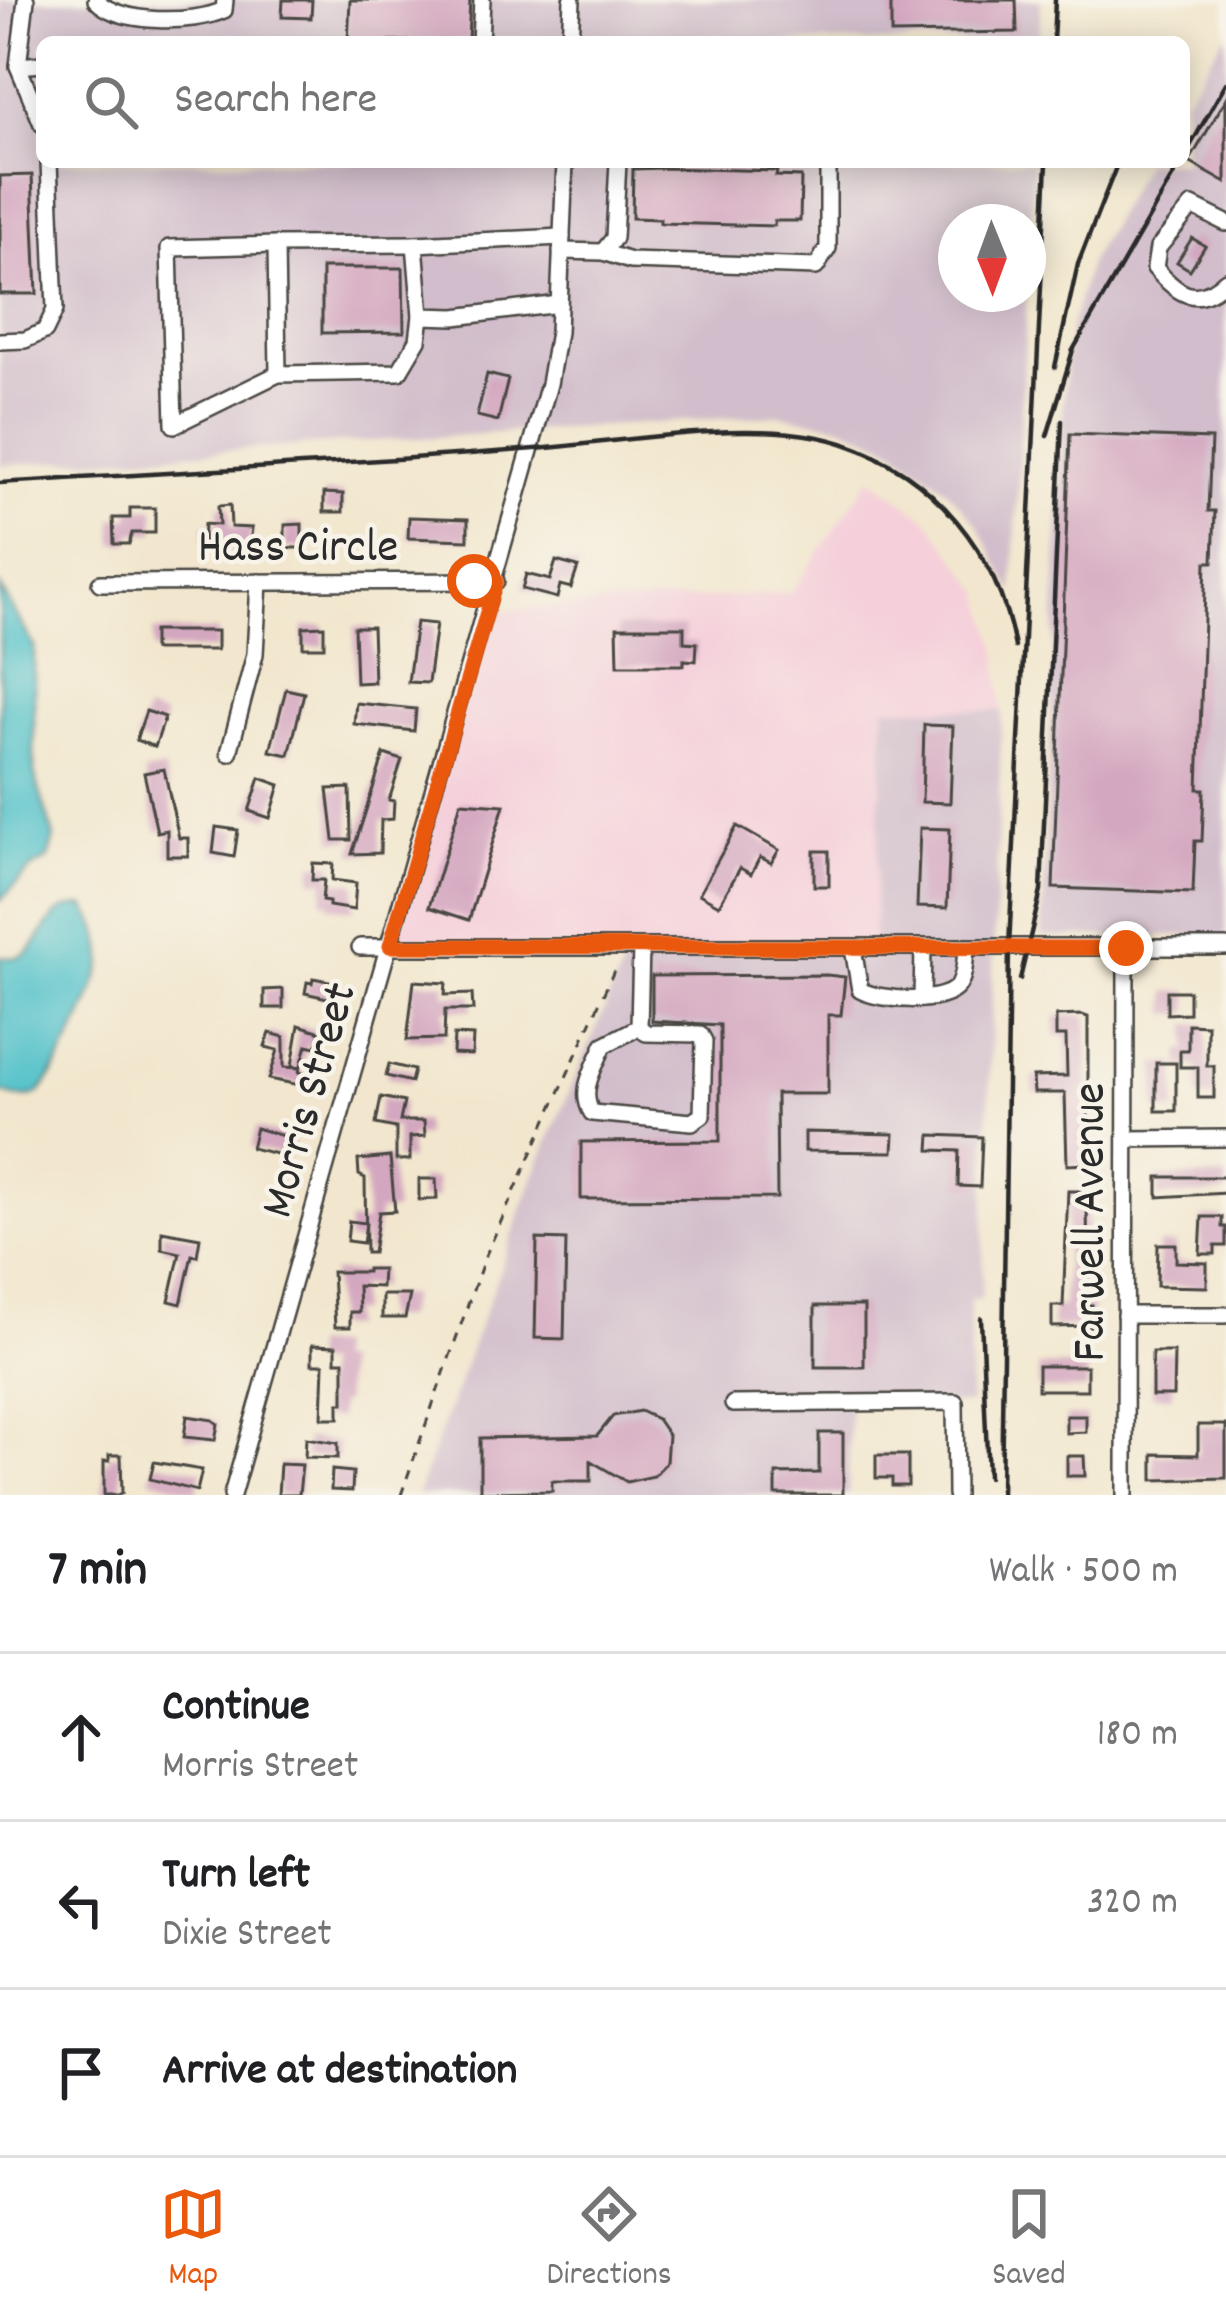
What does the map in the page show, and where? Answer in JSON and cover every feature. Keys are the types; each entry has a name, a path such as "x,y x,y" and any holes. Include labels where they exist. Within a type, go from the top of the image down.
{"street":[{"path":"26,0 18,66 36,110"},
{"path":"96,0 120,16 197,19 224,10 226,0"},
{"path":"480,36 482,0"},
{"path":"570,36 572,0"},
{"path":"18,66 36,64"},
{"path":"0,341 25,340 45,331 55,310 49,168"},
{"name":"Morris Street","path":"232,1495 549,384 559,304 565,168"},
{"path":"603,252 614,238 618,168"},
{"path":"415,244 421,316 418,340 399,372 278,374 174,425 169,248 276,245 415,244 561,244 630,261 816,267 828,248 828,168"},
{"path":"1226,223 1192,206 1158,248 1155,268 1170,286 1190,296 1211,295 1226,280"},
{"path":"276,245 278,374"},
{"path":"421,316 559,304"},
{"name":"Hass Circle","path":"100,583 496,581"},
{"path":"229,753 254,665 259,582"},
{"path":"360,947 1226,947"},
{"path":"633,947 639,1027 646,1034 700,1034 704,1041 702,1115 692,1122 592,1113 587,1107 584,1095 604,1045 639,1027"},
{"path":"853,948 860,990 868,995 922,999 953,992 962,982 966,948"},
{"path":"922,999 923,948"},
{"name":"Farwell Avenue","path":"1125,1495 1126,948"},
{"path":"1126,1139 1226,1138"},
{"path":"1125,1315 1226,1315"},
{"path":"733,1404 955,1402 956,1495"}],"path":[{"path":"401,1495 484,1259 633,947"}],"shaded area":[{"path":"0,0 1041,0 1039,36 36,36 36,168 1033,168 1031,204 938,204 938,312 1026,312 1013,593 977,524 944,487 891,447 841,425 779,415 0,465"},
{"path":"1226,33 1226,935 1042,937 1069,333 1089,262 1142,168 1190,168 1190,90"},
{"path":"870,477 927,519 982,592 998,652 1002,711 885,708 874,948 390,946 487,611 791,593"},
{"path":"885,707 1002,711 982,1298 970,1300 970,1404 850,1403 848,1495 417,1495 539,1163 631,947 873,948"}],"water":[{"path":"0,587 34,646 34,773 54,838 48,859 0,901"},
{"path":"85,906 98,931 103,959 76,1030 37,1094 23,1097 0,1092 0,956 23,955 56,915"}],"building":[{"path":"283,0 312,0 311,18 282,17"},
{"path":"350,0 470,0 468,36 348,36"},
{"path":"891,0 1016,0 1017,32 891,34"},
{"path":"1226,99 1226,183 1190,160"},
{"path":"633,169 777,171 776,176 801,177 800,221 774,221 774,226 632,218"},
{"path":"32,175 37,294 0,294 0,176"},
{"path":"1192,238 1205,246 1190,270 1177,262"},
{"path":"322,268 403,268 404,332 322,333"},
{"path":"487,374 508,379 498,421 477,416"},
{"path":"1070,434 1211,439 1208,511 1215,511 1213,562 1206,562 1198,789 1204,789 1202,841 1195,841 1193,893 1053,888"},
{"path":"324,493 343,494 343,512 324,512"},
{"path":"230,505 231,527 252,528 249,553 233,553 233,543 203,542 204,524 219,525 218,506"},
{"path":"130,508 155,508 155,533 132,533 129,544 114,544 113,518 130,518"},
{"path":"409,517 468,519 468,540 408,538"},
{"path":"302,524 302,548 285,548 285,525"},
{"path":"556,561 578,567 571,588 560,585 557,598 522,589 526,574 550,580"},
{"path":"416,622 436,624 428,683 408,682"},
{"path":"324,626 324,647 303,647 303,627"},
{"path":"354,627 372,627 374,682 356,683"},
{"path":"617,627 684,627 684,642 697,643 696,661 618,665"},
{"path":"153,631 217,631 217,650 153,650"},
{"path":"286,689 304,693 289,755 270,751"},
{"path":"356,703 416,709 414,731 354,724"},
{"path":"146,711 165,717 155,747 136,740"},
{"path":"924,725 953,726 950,803 922,802"},
{"path":"384,754 402,760 389,800 394,801 393,819 381,820 380,853 352,854"},
{"path":"164,769 179,838 188,838 188,856 167,856 167,830 157,832 144,773"},
{"path":"260,778 280,785 270,818 249,811"},
{"path":"350,788 351,840 334,840 328,789"},
{"path":"461,802 504,805 469,920 429,907"},
{"path":"737,826 779,850 771,863 760,857 751,874 740,868 719,905 699,894"},
{"path":"216,827 238,830 234,857 213,853"},
{"path":"920,828 950,829 947,908 917,907"},
{"path":"814,851 829,851 829,886 814,886"},
{"path":"313,863 333,864 332,880 356,883 354,910 322,901 324,880 312,880"},
{"path":"652,976 845,977 841,1015 828,1015 828,1094 776,1094 777,1198 581,1199 581,1142 720,1141 720,1025 652,1021"},
{"path":"313,978 339,983 336,1000 305,993"},
{"path":"414,981 446,983 445,995 472,994 473,1010 445,1010 444,1039 407,1040"},
{"path":"283,989 283,1008 264,1008 264,990"},
{"path":"1167,991 1189,991 1189,1013 1167,1014"},
{"path":"1056,1016 1088,1017 1088,1164 1067,1165 1065,1093 1034,1093 1033,1077 1067,1076 1066,1036 1056,1036"},
{"path":"1188,1024 1207,1025 1207,1066 1214,1066 1214,1098 1198,1098 1198,1067 1180,1067 1180,1050 1188,1050"},
{"path":"299,1025 321,1032 316,1047 307,1045 299,1072 308,1075 305,1086 269,1079 278,1050 265,1047 270,1033 284,1037 284,1067 299,1068 292,1066"},
{"path":"454,1035 473,1036 472,1055 453,1054"},
{"path":"1156,1063 1176,1063 1176,1111 1156,1111"},
{"path":"389,1064 414,1070 411,1082 386,1076"},
{"path":"381,1097 404,1102 400,1121 424,1121 425,1136 410,1137 410,1160 396,1160 396,1128 376,1124"},
{"path":"256,1128 290,1138 294,1143 289,1157 251,1148"},
{"path":"805,1132 894,1134 893,1152 805,1151"},
{"path":"931,1135 982,1137 980,1187 958,1186 959,1151 930,1150"},
{"path":"390,1157 395,1211 379,1212 373,1253 366,1253 365,1178 359,1175 358,1160"},
{"path":"1158,1177 1226,1177 1226,1193 1158,1197"},
{"path":"419,1179 436,1179 437,1199 419,1200"},
{"path":"1068,1191 1087,1191 1092,1326 1052,1327 1052,1306 1063,1306"},
{"path":"1202,1217 1222,1217 1222,1227 1226,1227 1226,1246 1215,1246 1215,1254 1200,1254"},
{"path":"349,1221 366,1223 363,1243 347,1241"},
{"path":"162,1231 200,1238 181,1304 169,1301 180,1253 162,1249"},
{"path":"537,1239 566,1240 564,1339 535,1338"},
{"path":"1158,1244 1176,1244 1176,1262 1207,1263 1207,1287 1157,1286"},
{"path":"382,1269 381,1287 358,1286 359,1312 350,1312 350,1327 335,1327 332,1272"},
{"path":"382,1295 410,1295 405,1318 382,1318"},
{"path":"815,1306 864,1306 864,1367 815,1367"},
{"path":"312,1345 336,1346 336,1361 344,1361 344,1403 339,1403 339,1418 322,1418 324,1364 312,1364"},
{"path":"1152,1352 1174,1352 1173,1396 1152,1396"},
{"path":"1038,1366 1087,1366 1087,1390 1038,1390"},
{"path":"640,1411 657,1419 668,1435 666,1462 654,1476 627,1482 591,1461 591,1481 552,1481 552,1491 480,1492 480,1438 597,1436 613,1416"},
{"path":"187,1416 218,1424 215,1440 184,1437"},
{"path":"1066,1416 1086,1416 1086,1432 1066,1433"},
{"path":"1198,1425 1226,1425 1226,1478 1153,1480 1153,1454 1198,1455"},
{"path":"819,1433 843,1433 843,1495 776,1495 776,1474 819,1473"},
{"path":"306,1438 338,1443 338,1458 305,1457"},
{"path":"109,1455 121,1455 122,1493 118,1495 104,1495 104,1461 109,1461"},
{"path":"876,1455 908,1455 908,1486 892,1486 892,1478 876,1478"},
{"path":"1067,1456 1084,1456 1085,1476 1067,1476"},
{"path":"154,1462 202,1470 197,1491 150,1479"},
{"path":"280,1464 302,1465 299,1495 278,1495"},
{"path":"332,1470 353,1472 352,1491 331,1490"}],"railway":[{"path":"1053,36 1055,0"},
{"path":"1190,146 1226,83"},
{"path":"1001,1495 1009,947 1047,168"},
{"path":"1055,367 1078,264 1116,168"},
{"path":"1047,436 1073,350 1178,168"},
{"path":"1020,979 1041,891 1062,421"},
{"path":"0,483 468,454 690,433 808,435 875,457 933,496 957,521 994,580 1015,647"},
{"path":"981,1318 988,1477"}],"route":[{"path":"474,581 496,581 390,946 1126,948"}]}
